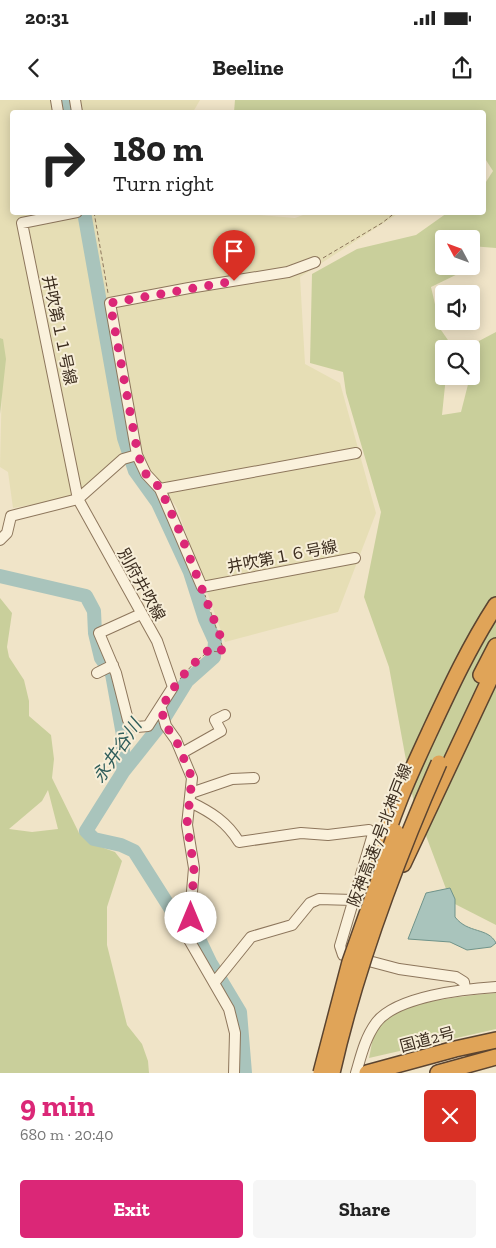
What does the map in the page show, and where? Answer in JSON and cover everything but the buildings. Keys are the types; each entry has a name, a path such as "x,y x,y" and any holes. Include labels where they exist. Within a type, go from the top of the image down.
{"highway":[{"path":"322,1073 384,841 395,811 452,684 496,605"},
{"name":"阪神高速7号北神戸線","path":"322,1073 350,962 396,832 449,712 496,620"},
{"name":"阪神高速7号北神戸線","path":"331,1073 344,1022 392,876 439,763 496,646"},
{"path":"331,1073 344,1010 371,926 410,850 496,666"},
{"name":"国道2号","path":"367,1073 455,1048 496,1040"},
{"path":"438,1073 496,1057"}],"street":[{"name":"井吹第１１号線","path":"64,215 22,223 78,499"},
{"path":"202,587 160,488 146,474 136,456 110,303 180,289 288,272 315,262"},
{"path":"160,488 356,453"},
{"path":"0,540 6,533 12,516 78,499 123,459 136,456"},
{"name":"別府井吹線","path":"78,499 157,641 173,687"},
{"name":"井吹第１６号線","path":"202,587 355,558"},
{"path":"142,614 99,633 106,669 128,720 137,727 148,726 161,709 173,687"},
{"path":"161,709 166,726 182,752 192,778 187,824 194,868 188,938 218,979 229,1009 235,1033 234,1073"},
{"path":"182,752 220,731 215,720 225,715"},
{"path":"190,798 232,779 254,778"},
{"path":"190,798 231,829 240,842 301,833 328,835 369,830 373,834 340,946 342,955 399,969 456,977 464,982 465,990"},
{"path":"218,979 251,937 292,925 310,903 320,899 353,900"},
{"path":"356,1073 362,1048 377,1022 391,1010 416,1000 465,990 496,987"}],"path":[{"path":"95,215 110,303"},
{"path":"315,262 340,250 392,215"},
{"path":"173,687 194,663 209,650 221,652 223,643 202,587"}],"shaded area":[{"path":"0,100 200,100 194,110 10,110 10,215 261,215 295,218 303,215 396,215 300,277 305,364 340,383 376,513 338,612 225,642 177,508 133,445 71,498 13,508 8,472 0,467 3,339 0,338"}],"green space":[{"path":"235,100 496,100 496,248 480,247 480,230 435,230 435,275 456,275 431,287 435,304 435,330 441,330 448,340 435,340 435,385 445,385 442,415 461,412 468,385 480,385 480,340 496,332 496,925 451,902 414,804 389,667 364,597 381,512 346,393 343,372 310,363 312,274 357,249 416,235 444,215 486,215 486,182 493,171 486,160 486,110 234,110"},
{"path":"0,338 3,339 6,359 0,414"},
{"path":"0,598 12,613 7,647 9,657 24,680 29,701 29,716 51,735 54,759 52,778 79,833 98,846 115,852 122,861 107,907 107,945 127,1025 142,1044 148,1061 149,1073 0,1073","holes":["48,790 58,829 32,832 9,829 42,801"]},
{"path":"496,993 496,1029 369,1058 375,1032 383,1022 396,1013 448,998"}],"water":[{"path":"450,888 455,899 455,917 466,926 483,932 492,938 496,943 491,947 467,950 450,942 408,939 426,893"}],"waterway":[{"name":"永井谷川","path":"65,100 67,110"},
{"name":"永井谷川","path":"85,215 124,438 135,471 158,503 190,572 205,619 215,641 214,657 187,681 158,728 123,772 86,831 94,839 121,845 134,851 172,911 198,937 210,962 240,1012 245,1073"},
{"path":"0,576 86,596 94,611 95,633 101,658 112,674 123,735 123,772"}],"route":[{"path":"191,918 191,889 194,868 187,824 192,778 176,740 166,726 161,709 173,687 194,663 209,650 221,652 223,643 179,530 160,488 146,474 138,455 110,303 234,281"}]}
